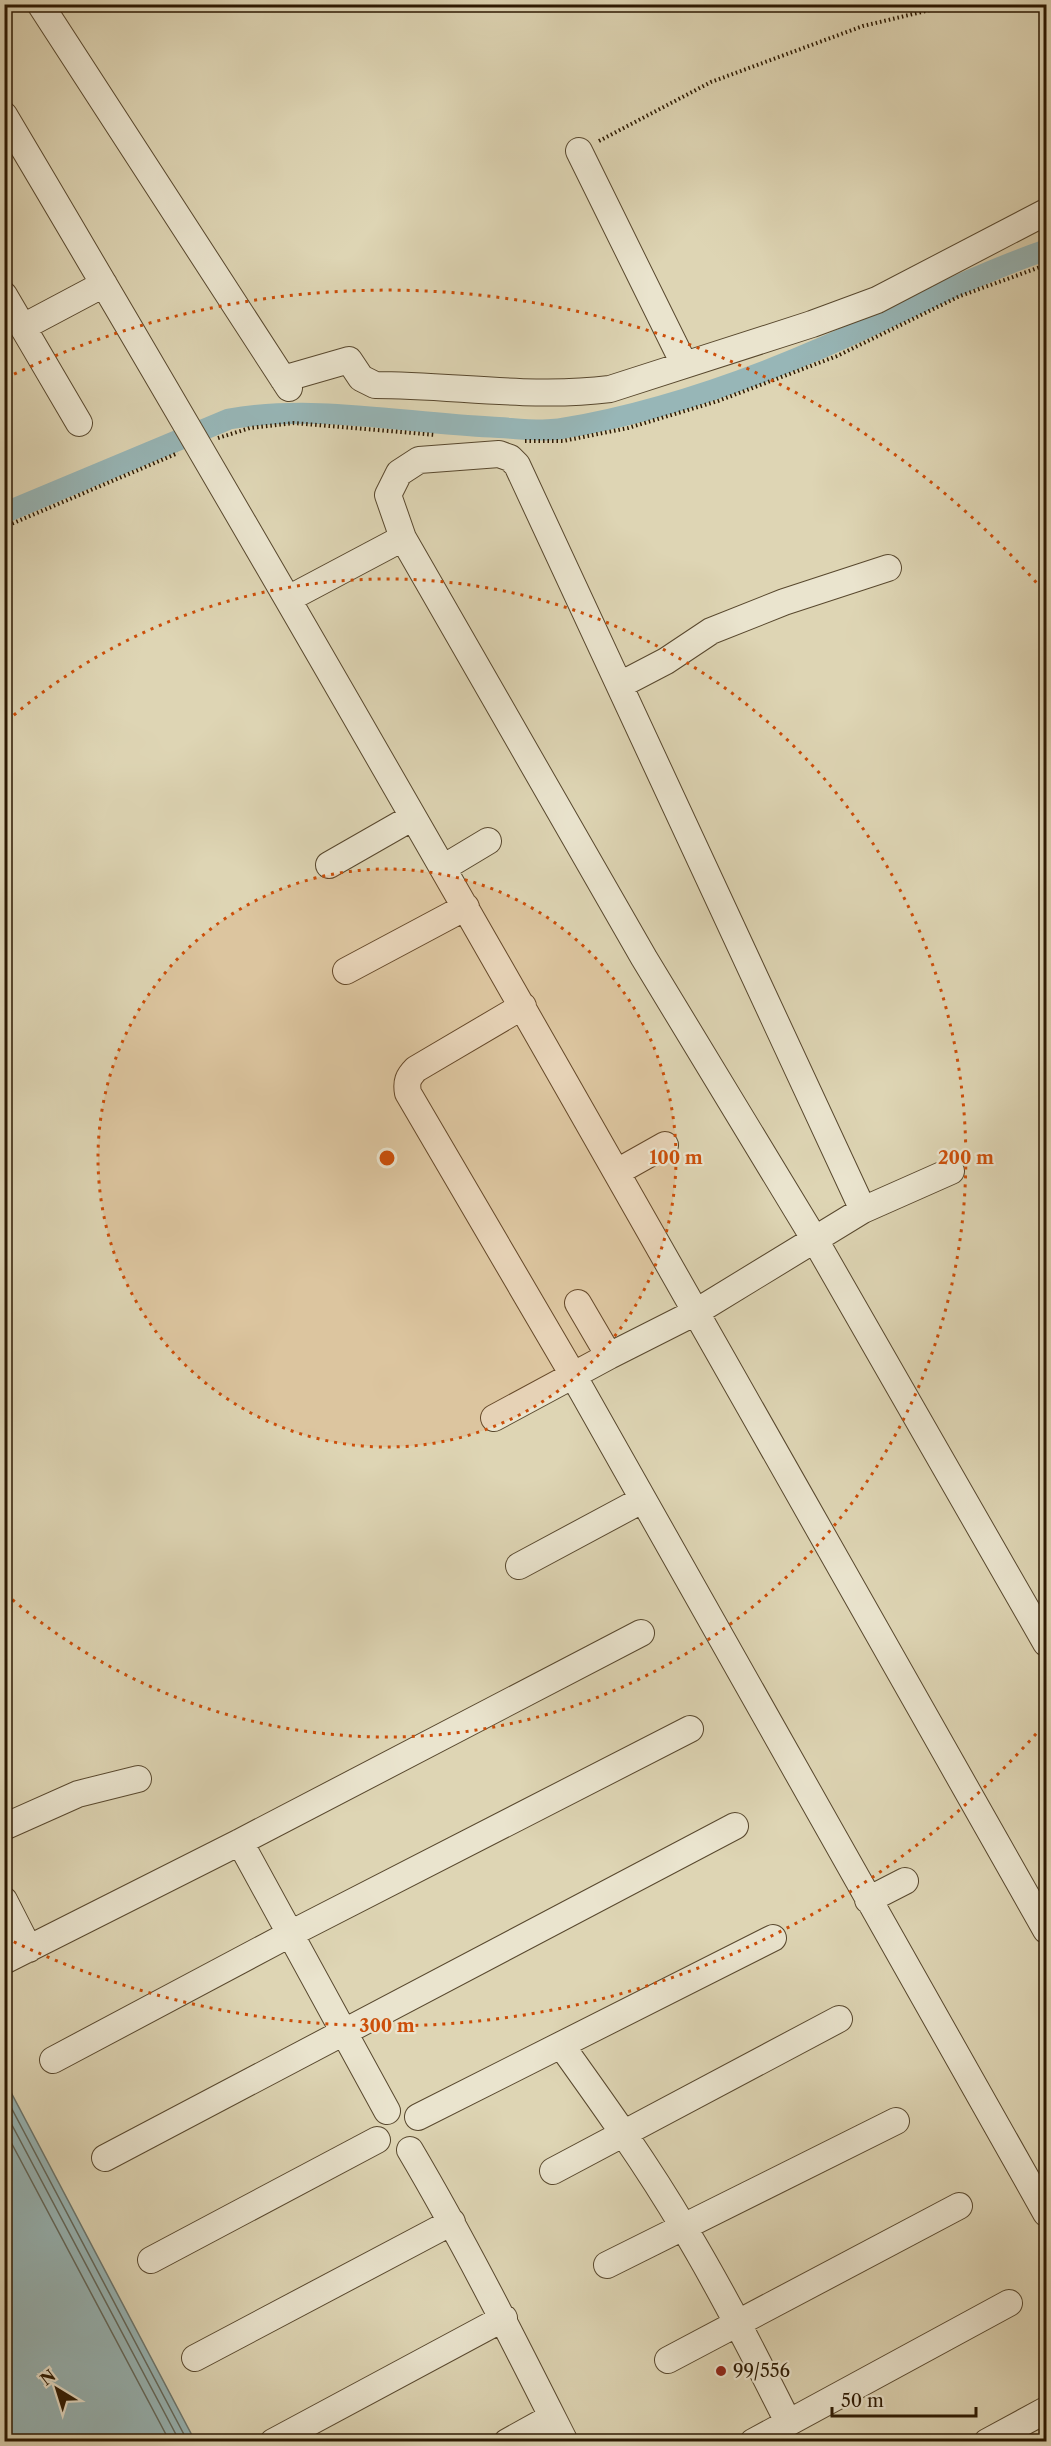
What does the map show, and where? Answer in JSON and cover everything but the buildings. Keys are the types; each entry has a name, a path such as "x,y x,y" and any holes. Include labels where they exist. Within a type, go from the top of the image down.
{"street":[{"path":"40,4 286,384 349,360 361,378 375,385 499,392 579,393 610,389 812,324 877,300 1047,212"},
{"path":"4,115 202,450 523,1006 1047,1930"},
{"path":"579,151 684,364"},
{"path":"22,327 104,284"},
{"path":"4,295 79,423"},
{"path":"863,1209 517,465 510,458 499,454 419,460 399,473 387,495 403,538 644,958 815,1240 1047,1643"},
{"path":"288,599 403,538"},
{"path":"620,685 666,661 711,631 784,602 888,567"},
{"path":"329,865 413,817"},
{"path":"443,868 488,841"},
{"path":"346,971 466,908"},
{"path":"523,1006 416,1069 409,1076 408,1093 573,1376 1047,2213"},
{"path":"617,1172 665,1145"},
{"path":"494,1418 696,1312 863,1209 951,1171"},
{"path":"578,1303 609,1356"},
{"path":"519,1566 642,1500"},
{"path":"4,1961 240,1842 640,1633"},
{"path":"53,2060 290,1934 690,1729"},
{"path":"4,1827 78,1794 138,1779"},
{"path":"105,2158 735,1826"},
{"path":"240,1842 387,2111"},
{"path":"868,1900 905,1881"},
{"path":"4,1900 29,1949"},
{"path":"418,2117 773,1938"},
{"path":"553,2171 839,2019"},
{"path":"561,2045 623,2132 684,2228 739,2323 788,2422"},
{"path":"395,2107 404,2108 418,2117 422,2132 420,2139 410,2150 395,2154 381,2146 377,2140 375,2127 387,2111 395,2107"},
{"path":"607,2265 896,2121"},
{"path":"151,2260 377,2140"},
{"path":"410,2150 453,2222 504,2318 565,2442"},
{"path":"668,2360 959,2206"},
{"path":"195,2358 453,2222"},
{"path":"753,2442 1009,2303"},
{"path":"273,2442 504,2318"},
{"path":"987,2442 1047,2410"},
{"path":"507,2442 552,2417"}],"path":[{"path":"579,151 711,82 863,26 955,4"}],"water":[{"path":"5,2081 195,2441 5,2441"}],"waterway":[{"path":"4,513 229,419 294,413 327,414 543,430 628,415 695,396 761,372 826,346 990,271 1046,250"}],"place":[{"name":"99/556","path":"721,2371"}]}
